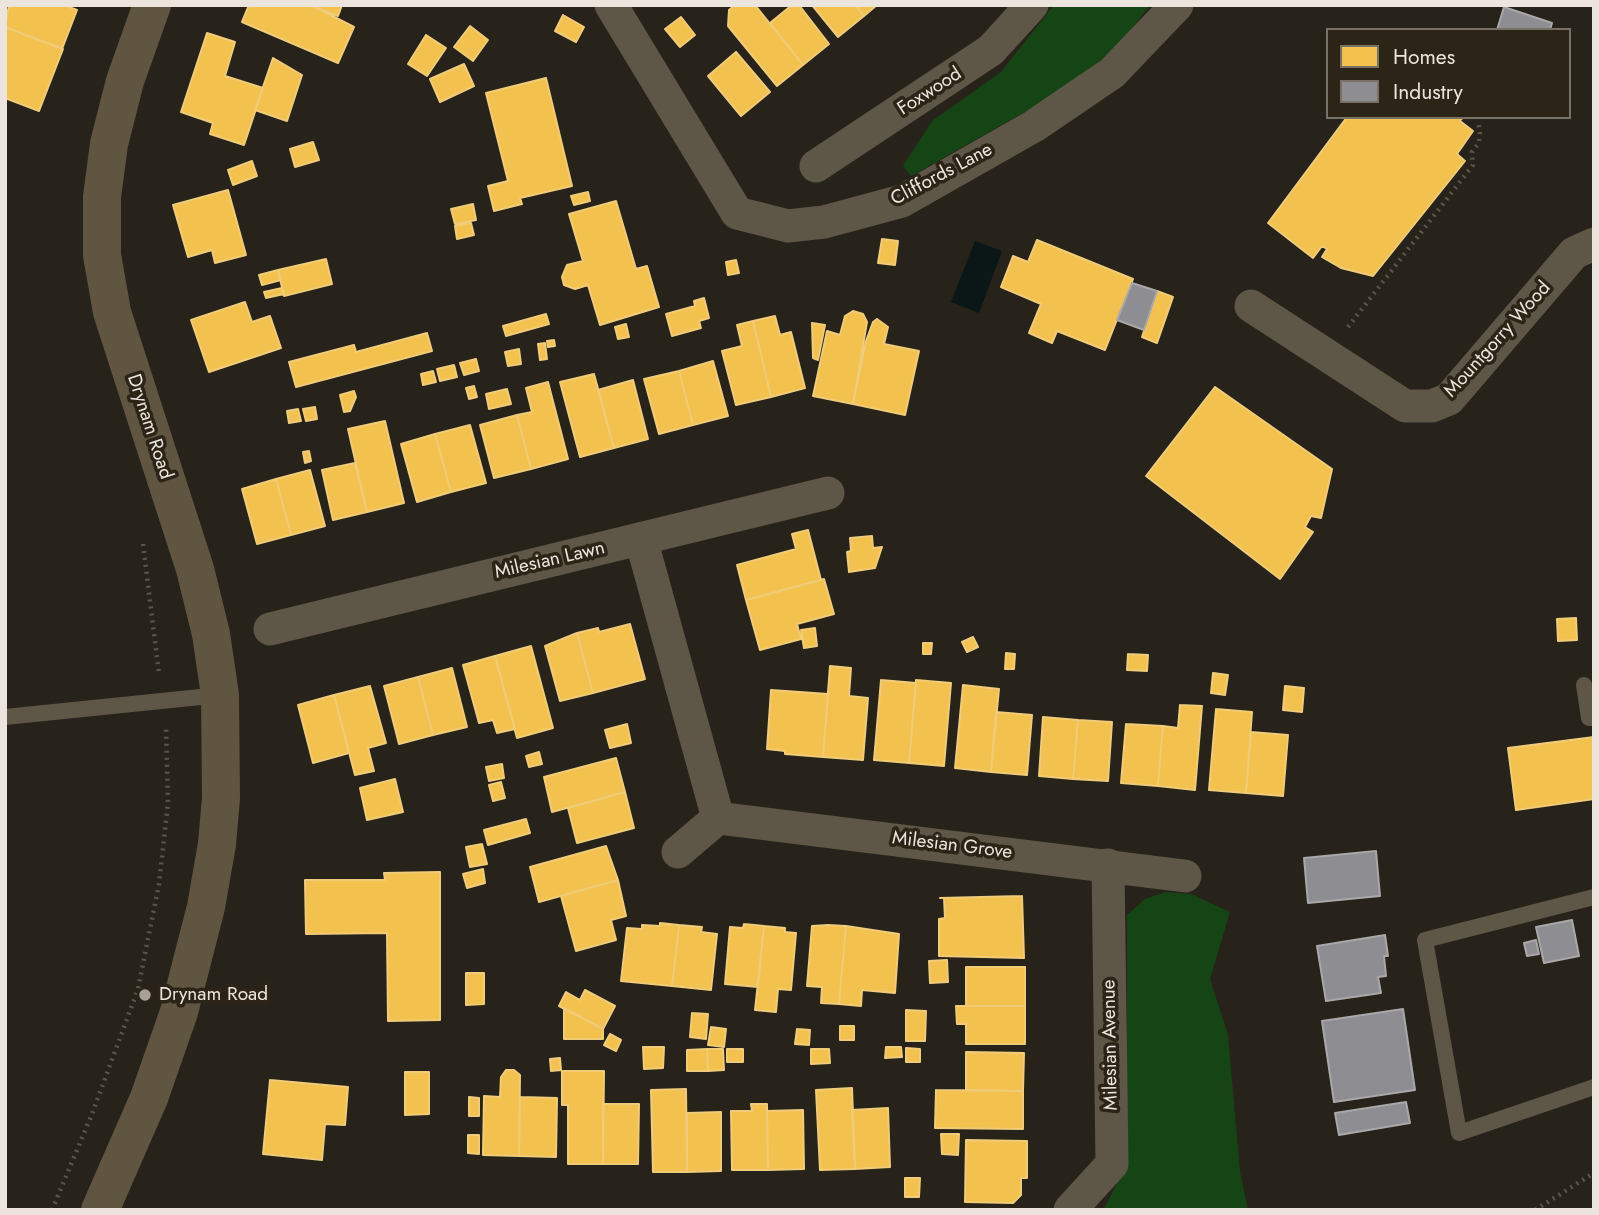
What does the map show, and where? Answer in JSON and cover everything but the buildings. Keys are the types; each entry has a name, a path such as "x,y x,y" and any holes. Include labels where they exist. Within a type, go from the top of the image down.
{"street":[{"name":"Drynam Road","path":"100,1210 128,1152 164,1056 206,907 220,810 220,695 211,634 195,569 112,312 102,256 102,197 108,144 125,81 152,5"},
{"name":"Cliffords Lane","path":"611,5 737,213 788,226 824,222 902,201 1034,126 1112,73 1177,5"},
{"name":"Foxwood","path":"817,166 991,50 1032,5"},
{"name":"Mountgorry Wood","path":"1251,306 1405,406 1432,406 1449,399 1574,253 1594,244"},
{"name":"Milesian Lawn","path":"270,629 828,493"},
{"path":"641,539 718,818 678,852"},
{"name":"Milesian Grove","path":"718,818 1185,876"},
{"name":"Milesian Avenue","path":"1070,1210 1112,1164 1108,865"}],"lane":[{"path":"1584,685 1589,718 1594,718"},
{"path":"5,717 220,695"},
{"path":"1594,897 1425,940 1459,1133 1594,1087"}],"path":[{"path":"1327,355 1473,165 1472,152 1479,143 1478,121"},
{"path":"1535,1210 1594,1173"}],"green space":[{"path":"1054,5 1150,5 1118,46 1062,91 911,176 903,166 932,121 1001,72"},
{"path":"1165,892 1191,894 1230,912 1210,979 1228,1035 1240,1172 1248,1210 1103,1210 1127,1165 1127,915 1145,899"}],"shaded area":[{"path":"975,241 1002,251 979,313 951,302"}],"place":[{"name":"Drynam Road","path":"145,995"}]}
